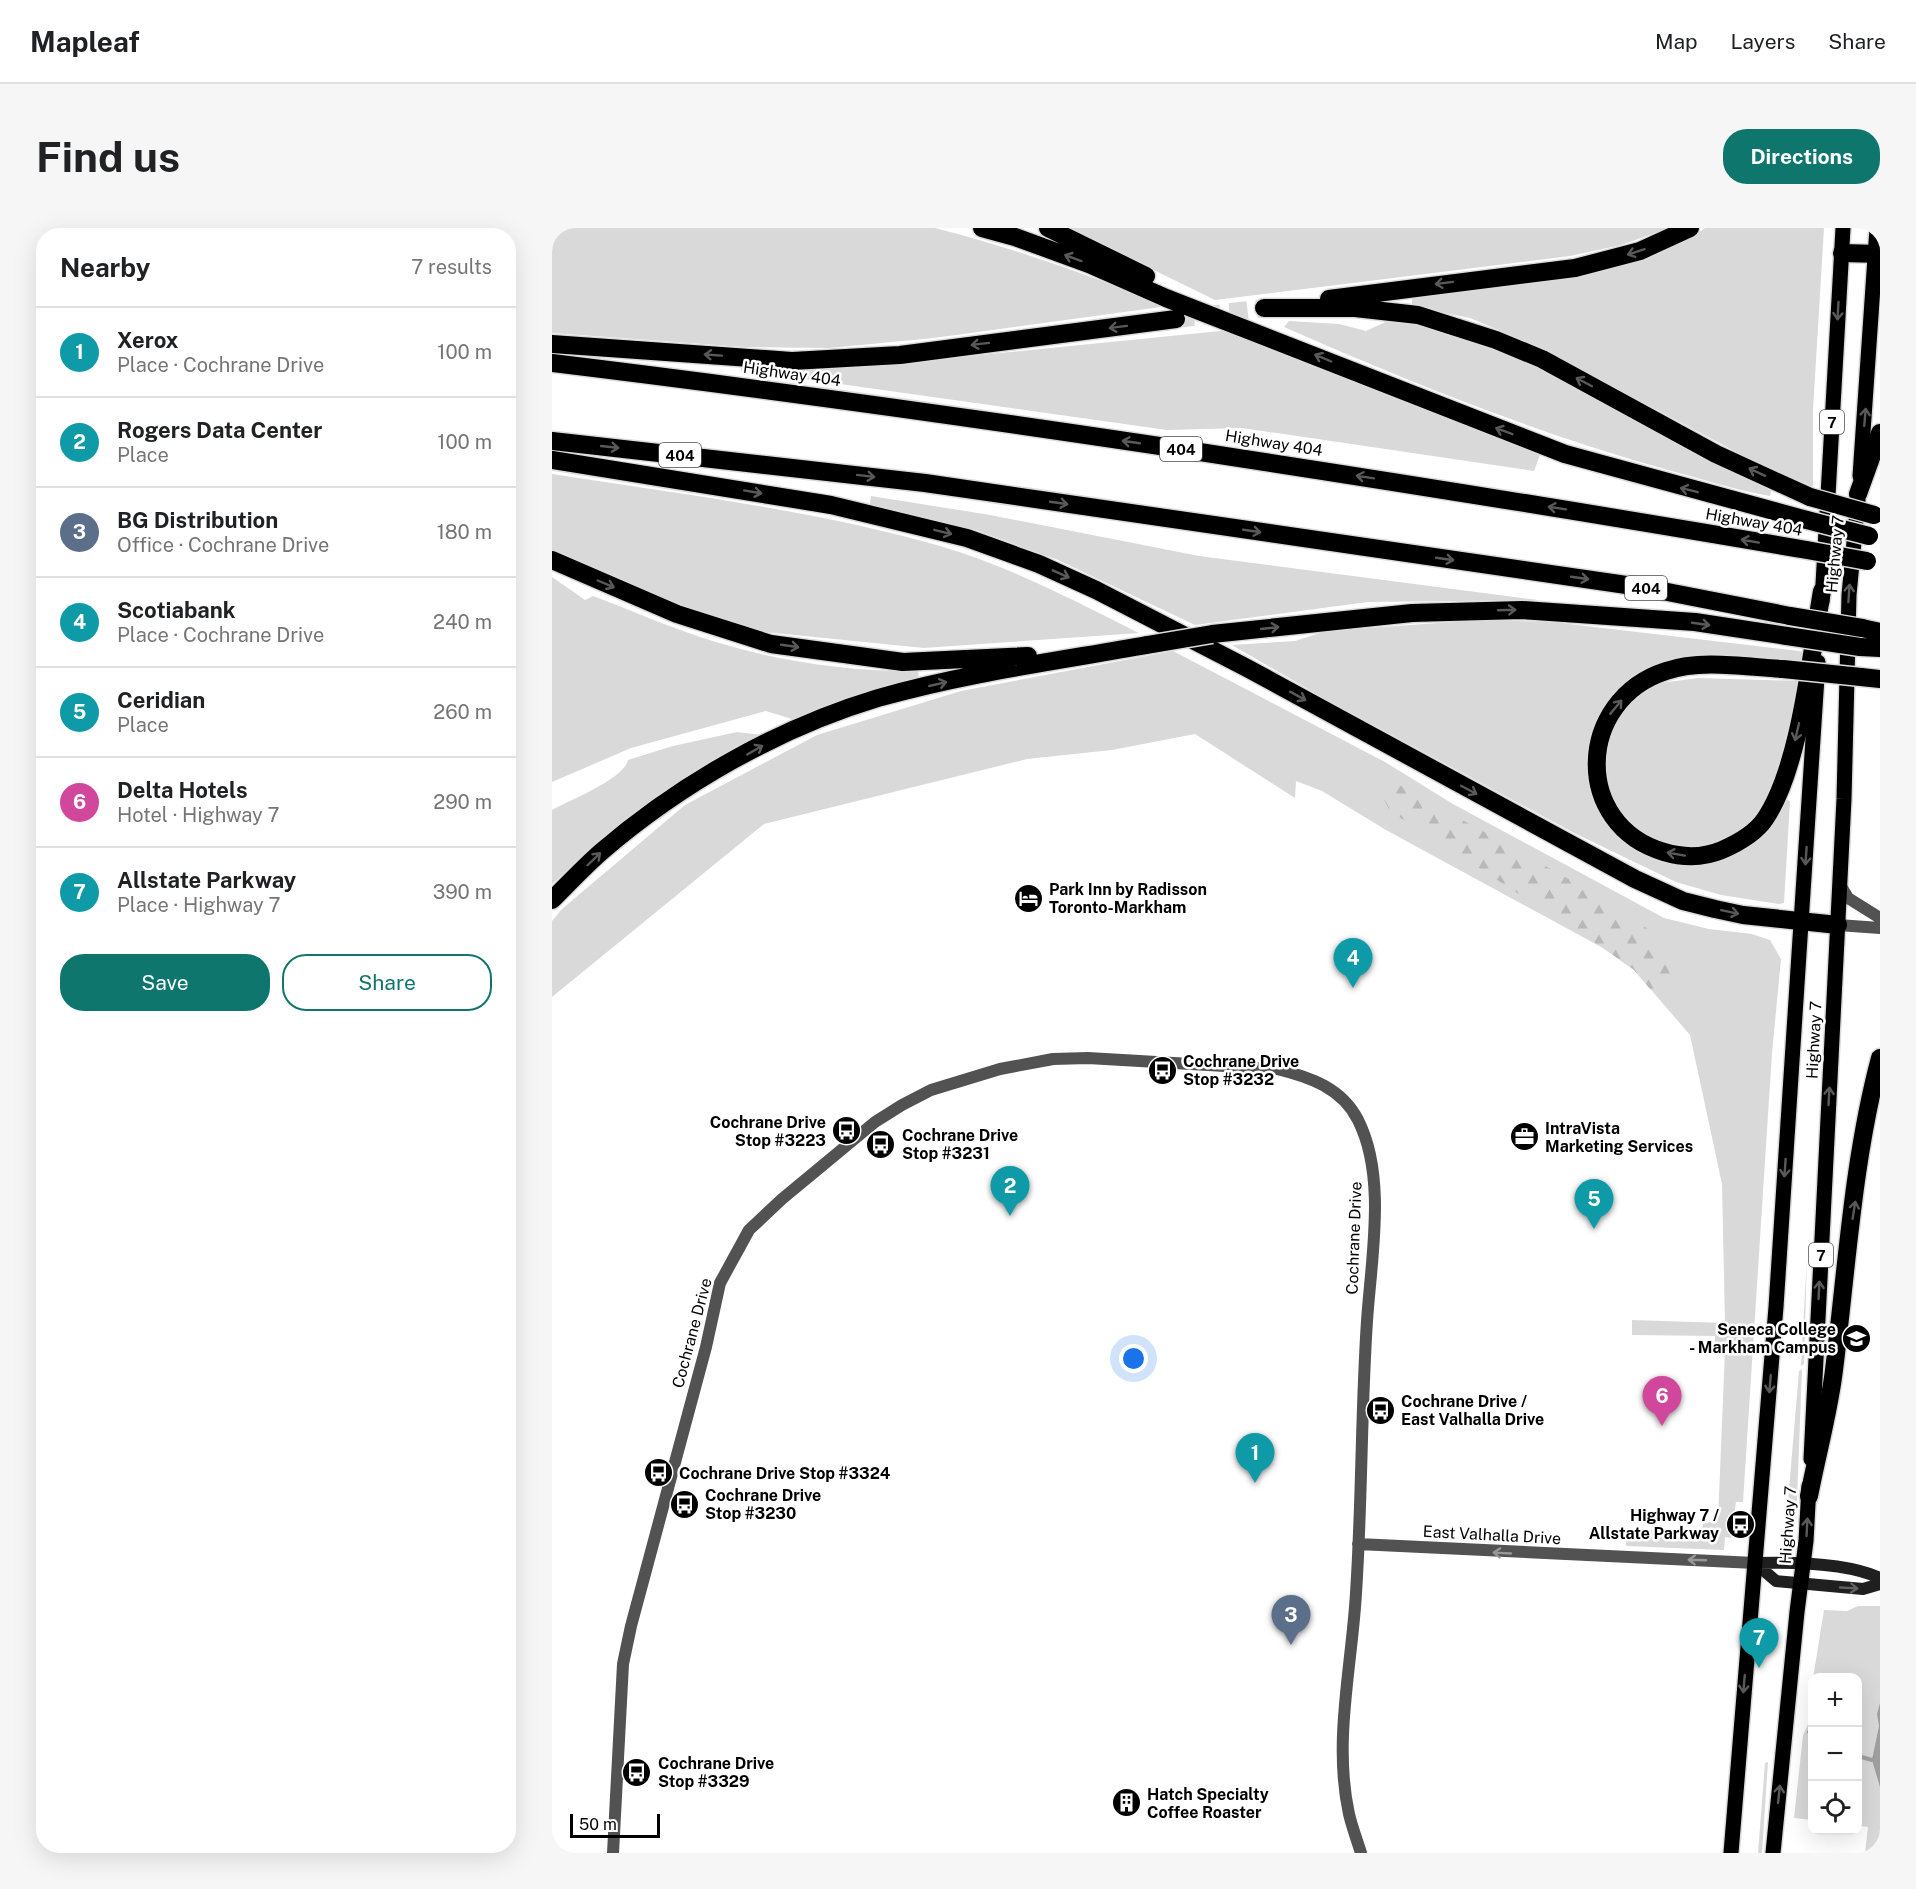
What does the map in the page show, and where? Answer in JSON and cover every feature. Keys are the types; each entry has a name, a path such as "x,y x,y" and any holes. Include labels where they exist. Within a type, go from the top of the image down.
{"highway":[{"path":"982,228 1015,237 1089,264 1166,298 1565,454 1874,537"},
{"path":"1048,228 1286,343"},
{"path":"1690,228 1640,251 1575,268 1410,287 1269,308 1354,308 1418,315 1496,340 1542,359 1716,454 1810,496 1877,515"},
{"path":"1842,253 1878,254"},
{"path":"552,344 792,361 900,355 1176,319"},
{"name":"Highway 404","path":"552,363 735,385 1192,451 1874,562"},
{"path":"1858,494 1880,433"},
{"name":"404","path":"552,441 937,485 1647,588 1871,630"},
{"path":"552,460 831,505 967,538 1039,564 1096,590 1247,668 1635,879 1683,901 1743,915 1838,925"},
{"path":"552,560 677,615 760,640 870,658 903,662 1023,657 1147,645"},
{"path":"1822,591 1797,731 1784,785 1764,821 1741,842 1709,855 1679,856 1639,843 1606,807 1597,776 1596,753 1601,730 1611,712 1635,685 1666,671 1690,667 1783,669 1861,677 1880,679"},
{"path":"552,900 601,852 683,790 776,738 878,699 977,675 1212,634 1412,613 1522,610 1695,622 1880,648"},
{"path":"1809,1496 1834,1373 1843,1279 1872,1089 1880,1058"}],"main road":[{"name":"Highway 7","path":"1731,1853 1777,1295 1802,920 1843,228"},
{"name":"Highway 7","path":"1773,1853 1800,1585 1804,1565 1809,1496 1840,885 1849,595 1878,254 1877,228"}],"street":[{"path":"1840,885 1848,898 1880,918"},
{"path":"1838,925 1880,928"},
{"name":"Cochrane Drive","path":"613,1853 623,1664 720,1283 749,1230 782,1198 875,1122 931,1090 1000,1069 1053,1059 1088,1058 1277,1069 1304,1076 1330,1088 1346,1101 1367,1140 1373,1164 1375,1198 1365,1341 1358,1544 1343,1754 1349,1813 1361,1853"},
{"name":"East Valhalla Drive","path":"1358,1544 1804,1565 1865,1571 1880,1578"},
{"path":"1755,1563 1776,1581 1863,1589 1880,1584"}],"green space":[{"path":"552,228 935,228 1052,263 1168,306 934,338 829,348 745,347 552,333"},
{"path":"1068,228 1669,228 1621,245 1570,256 1215,300"},
{"path":"1705,228 1824,228 1813,410 1813,487 1753,461 1537,346 1470,318 1412,307 1412,294 1565,276 1643,258 1677,245"},
{"path":"1392,319 1452,331 1528,360 1772,488 1770,496 1731,488 1668,470 1521,423 1426,387 1284,327 1289,321 1339,324 1366,331"},
{"path":"1230,330 1540,455 1534,471 1242,428 1167,430 741,370 742,362 901,363"},
{"path":"552,474 796,513 892,533 940,546 1016,574 1139,633 924,648 765,632 671,604 552,552"},
{"path":"871,496 990,515 1199,556 1538,600 1368,602 1195,625 1058,560 976,530 870,504"},
{"path":"552,577 585,600 593,596 726,645 780,658 836,667 918,671 919,679 795,720 766,711 631,748 552,782"},
{"path":"1481,620 1552,622 1807,652 1806,665 1673,662 1641,673 1611,697 1598,723 1590,747 1626,841 1661,861 1679,864 1703,863 1740,852 1763,834 1784,799 1790,801 1784,903 1721,895 1676,882 1574,833 1327,700 1232,645 1295,641 1326,631"},
{"path":"1173,651 1385,762 1453,804 1664,918 1709,929 1752,934 1770,940 1781,959 1772,1053 1743,1502 1736,1502 1731,1538 1725,1537 1724,1550 1626,1546 1625,1528 1702,1533 1703,1524 1718,1520 1725,1350 1715,1349 1715,1336 1632,1335 1632,1320 1725,1323 1722,1184 1690,1035 1634,970 1603,948 1386,830 1322,791 1296,781 1295,798 1195,734 1112,750 1027,759 764,824 552,997 552,921 562,909 685,805 817,735 961,691"},
{"path":"1697,678 1800,681 1795,715 1782,768 1768,801 1759,815 1745,829 1720,842 1706,847 1685,848 1653,838 1627,821 1615,805 1608,788 1605,769 1606,750 1611,731 1620,714 1632,700 1653,686"},
{"path":"737,732 763,735 728,752 637,812 552,884 552,810 607,782 624,767 628,760 673,746"},
{"path":"1390,780 1603,898 1655,934 1672,979 1651,990 1634,970 1603,948 1390,811 1381,794"},
{"path":"1807,1257 1804,1364 1801,1366"},
{"path":"1802,1369 1796,1526 1792,1530 1786,1525 1799,1371"},
{"path":"1858,1606 1880,1606 1880,1853 1865,1853 1868,1827 1862,1826 1862,1673 1814,1673 1824,1610 1847,1611"},
{"path":"1808,1724 1808,1820 1794,1818 1803,1735"},
{"path":"1768,1762 1762,1853 1758,1853 1765,1763"}],"water":[{"path":"1880,1703 1880,1787 1872,1760 1879,1726 1877,1714"}],"waterway":[{"path":"1862,1757 1872,1760"}],"tunnel":[{"path":"1176,319 1264,308"}],"place":[{"name":"Park Inn by Radisson Toronto-Markham","path":"1028,898"},
{"name":"Scotiabank","path":"1353,988"},
{"name":"Cochrane Drive Stop #3232","path":"1162,1070"},
{"name":"Cochrane Drive Stop #3223","path":"847,1131"},
{"name":"IntraVista Marketing Services","path":"1524,1137"},
{"name":"Cochrane Drive Stop #3231","path":"881,1144"},
{"name":"Rogers Data Center","path":"1010,1216"},
{"name":"Ceridian","path":"1594,1229"},
{"name":"Seneca College - Markham Campus","path":"1857,1338"},
{"name":"Cochrane Drive / East Valhalla Drive","path":"1380,1410"},
{"name":"Delta Hotels","path":"1662,1426"},
{"name":"Cochrane Drive Stop #3324","path":"658,1473"},
{"name":"Xerox","path":"1255,1483"},
{"name":"Cochrane Drive Stop #3230","path":"684,1504"},
{"name":"Highway 7 / Allstate Parkway","path":"1740,1524"},
{"name":"BG Distribution","path":"1291,1645"},
{"name":"Allstate Parkway","path":"1759,1668"},
{"name":"Cochrane Drive Stop #3329","path":"637,1772"},
{"name":"Hatch Specialty Coffee Roaster","path":"1126,1803"}]}
